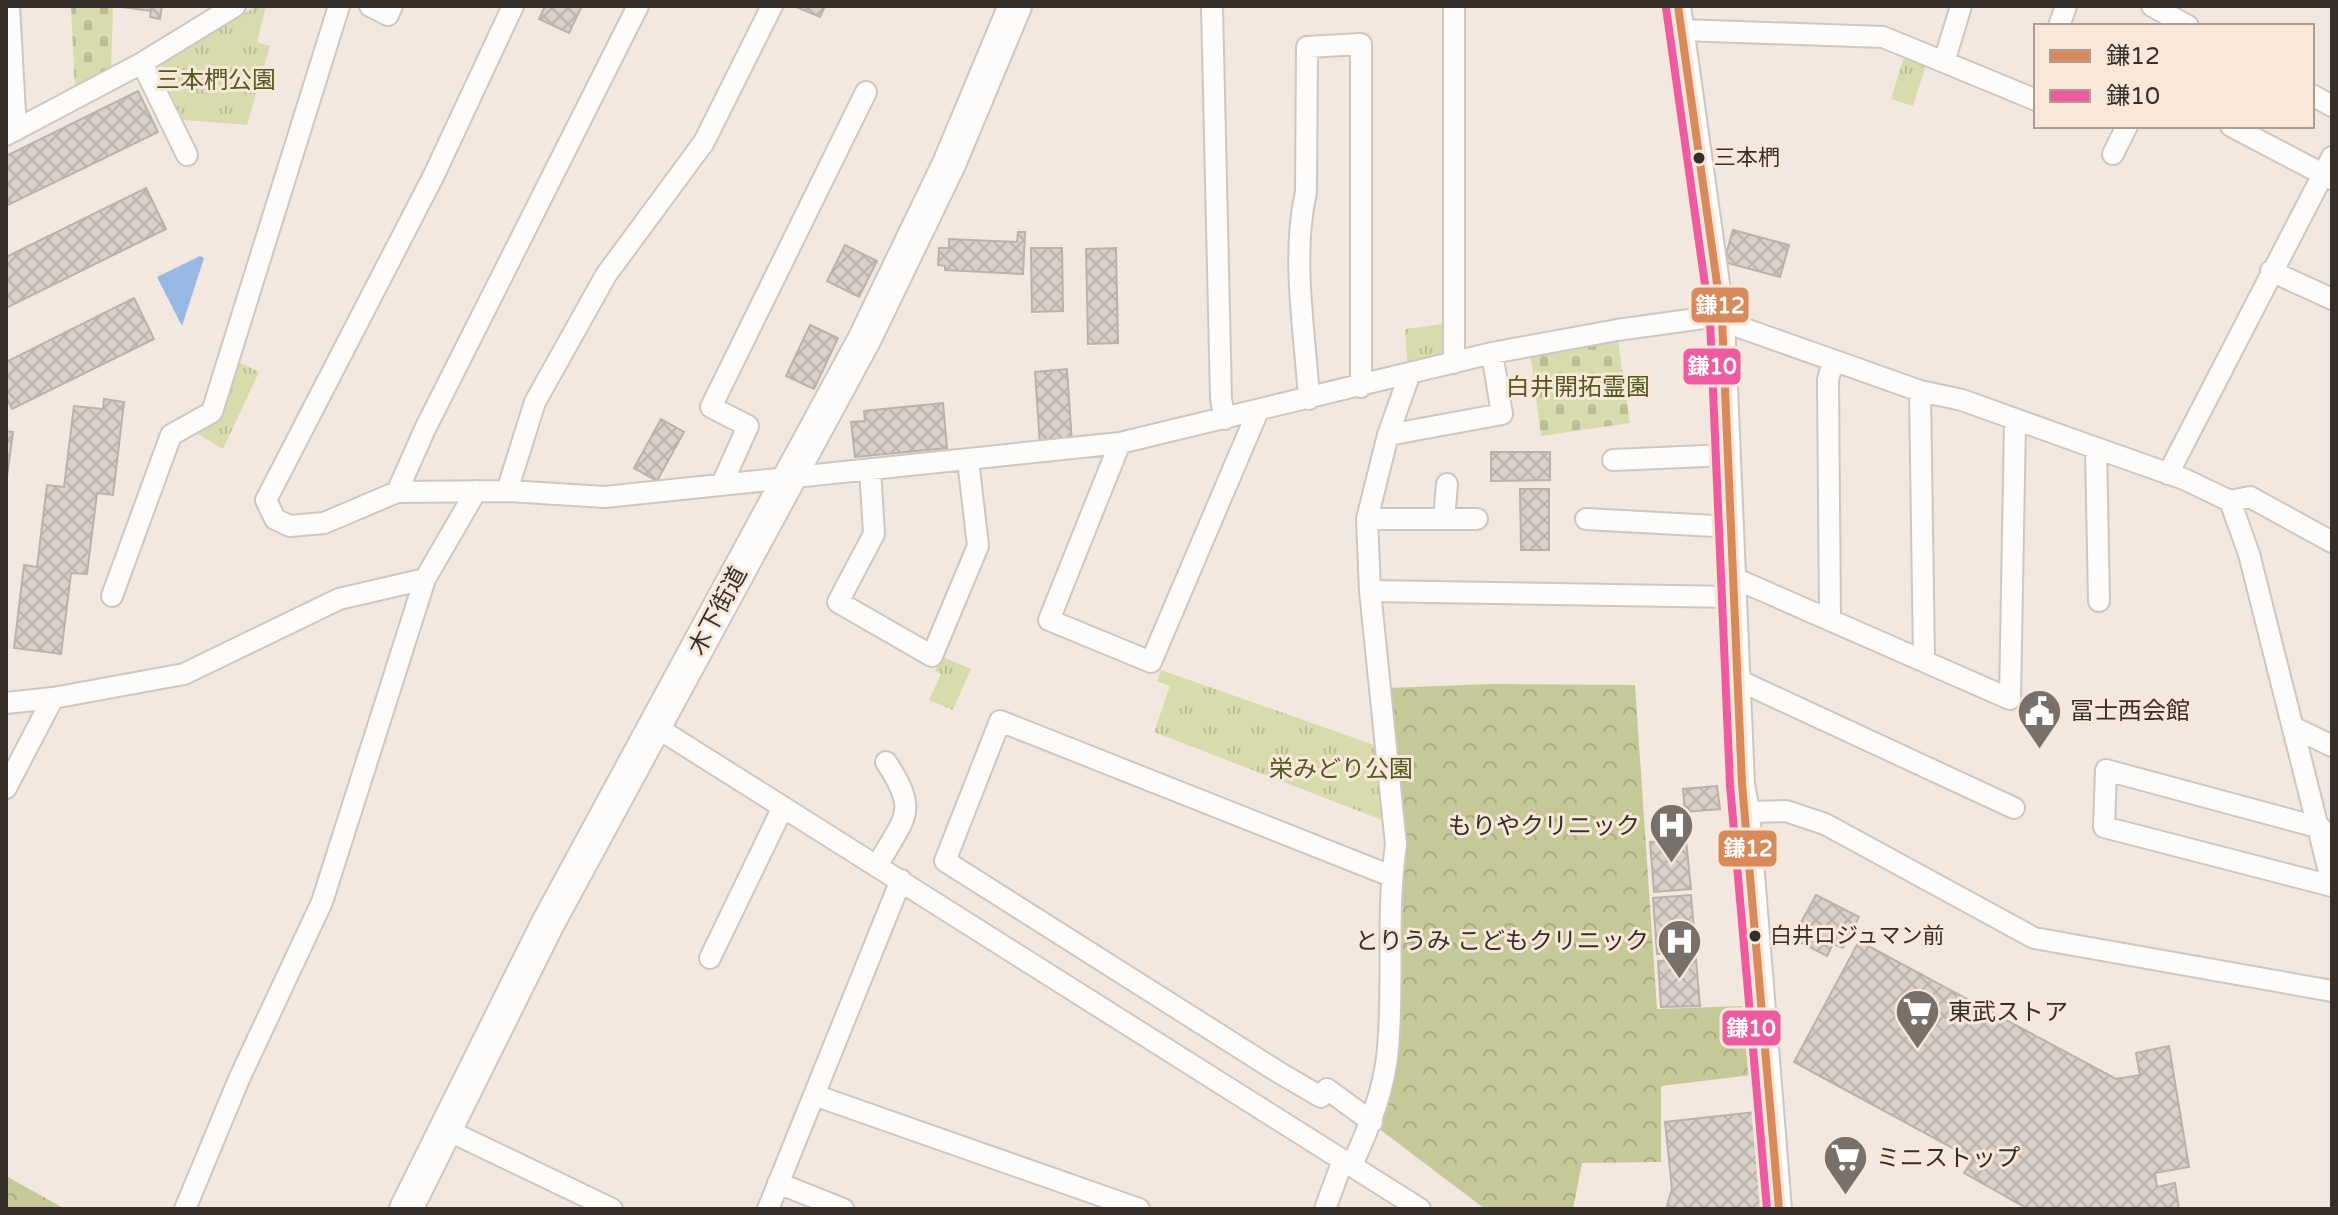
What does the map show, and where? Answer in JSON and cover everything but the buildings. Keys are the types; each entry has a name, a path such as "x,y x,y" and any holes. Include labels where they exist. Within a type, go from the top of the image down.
{"main road":[{"name":"木下街道","path":"406,1209 547,925 791,476 903,262 1019,7"}],"street":[{"path":"9,6 11,133 142,63 235,6"},
{"path":"112,596 171,435 212,412 339,6"},
{"path":"370,6 388,15 392,6"},
{"path":"513,6 434,175 266,500 275,519 290,526 324,523 397,492 507,491 605,497 1120,443 1409,376 1492,353 1617,330 1711,317 1920,391 1962,400 2015,422 2168,474 2230,501 2250,497 2332,542"},
{"path":"397,492 425,429 638,6"},
{"path":"507,491 535,402 606,275 704,142 772,6"},
{"path":"1212,6 1221,399 1225,419"},
{"path":"1454,6 1454,363"},
{"path":"1944,62 1961,6"},
{"path":"2152,6 2184,24"},
{"path":"1779,1209 1747,812 1742,784 1722,319 1680,18 1883,37 2034,99"},
{"path":"1309,399 1301,258 1301,213 1306,192 1307,47 1361,44 1361,387"},
{"path":"142,63 187,155"},
{"path":"722,484 748,426 711,407 866,92"},
{"path":"2314,96 2332,106"},
{"path":"2113,154 2126,128"},
{"path":"2168,474 2271,271 2329,170 2235,128"},
{"path":"2271,271 2332,299"},
{"path":"1388,435 1502,414 1492,353"},
{"path":"1830,620 1828,380 1833,361"},
{"path":"1325,1209 1372,1122 1388,1050 1391,876 1396,845 1370,591 1367,519 1388,435 1409,376"},
{"path":"1920,391 1924,661"},
{"path":"1120,443 1049,620 1151,662 1258,411"},
{"path":"1370,591 1734,588 1830,620 2010,699 2015,422"},
{"path":"2096,448 2099,601"},
{"path":"1613,460 1728,455"},
{"path":"870,469 874,534 838,602 932,656 978,546 968,460"},
{"path":"1444,519 1447,484"},
{"path":"185,1209 245,1065 322,902 425,579 476,491"},
{"path":"2230,501 2249,554 2321,828 2332,884 2104,827 2106,770 2321,828"},
{"path":"1367,519 1477,519"},
{"path":"1586,519 1733,527"},
{"path":"6,703 53,698 184,674 339,599 425,579"},
{"path":"1736,679 2014,808"},
{"path":"6,788 53,698"},
{"path":"1372,1122 1327,1089 1321,1097 1275,1070 945,861 1000,721 1391,876"},
{"path":"656,727 1348,1162 1410,1206"},
{"path":"2293,727 2332,746"},
{"path":"877,866 908,810 905,790 886,762"},
{"path":"710,958 783,807"},
{"path":"1747,812 1786,811 1825,824 2034,938 2332,991"},
{"path":"768,1209 817,1096 901,880"},
{"path":"817,1096 1108,1204 1139,1209"},
{"path":"445,1129 612,1209"},
{"path":"778,1183 843,1209"}],"green space":[{"path":"71,6 113,6 111,73 75,92"},
{"name":"三本椚公園","path":"257,6 266,6 257,42 270,46 247,125 183,120 160,70 162,62"},
{"path":"1904,57 1926,65 1913,106 1891,99"},
{"path":"1443,324 1446,352 1407,362 1405,329"},
{"name":"白井開拓霊園","path":"1617,334 1630,423 1541,436 1530,352"},
{"path":"235,360 259,372 223,449 191,430 209,420 212,425 220,421 217,415"},
{"path":"941,656 971,669 953,710 929,700 941,674 935,671"},
{"name":"栄みどり公園","path":"1161,670 1380,747 1387,822 1154,732 1170,686 1157,681"},
{"path":"1493,684 1635,685 1657,1009 1744,1006 1752,1075 1661,1086 1661,1162 1582,1163 1573,1209 1485,1209 1378,1128 1394,1050 1386,688"},
{"path":"6,1176 65,1209 6,1209"}],"water":[{"path":"200,256 204,258 182,326 157,277"}],"transit line":[{"name":"鎌12","path":"1678,6 1722,319 1742,784 1779,1209"},
{"name":"鎌10","path":"1666,8 1710,320 1730,785 1767,1209"}],"place":[{"name":"三本椚","path":"1699,158"},
{"name":"冨士西会館","path":"2039,750"},
{"name":"もりやクリニック","path":"1671,865"},
{"name":"白井ロジュマン前","path":"1755,936"},
{"name":"とりうみ こどもクリニック","path":"1680,980"},
{"name":"東武ストア","path":"1917,1051"},
{"name":"ミニストップ","path":"1845,1197"}]}
